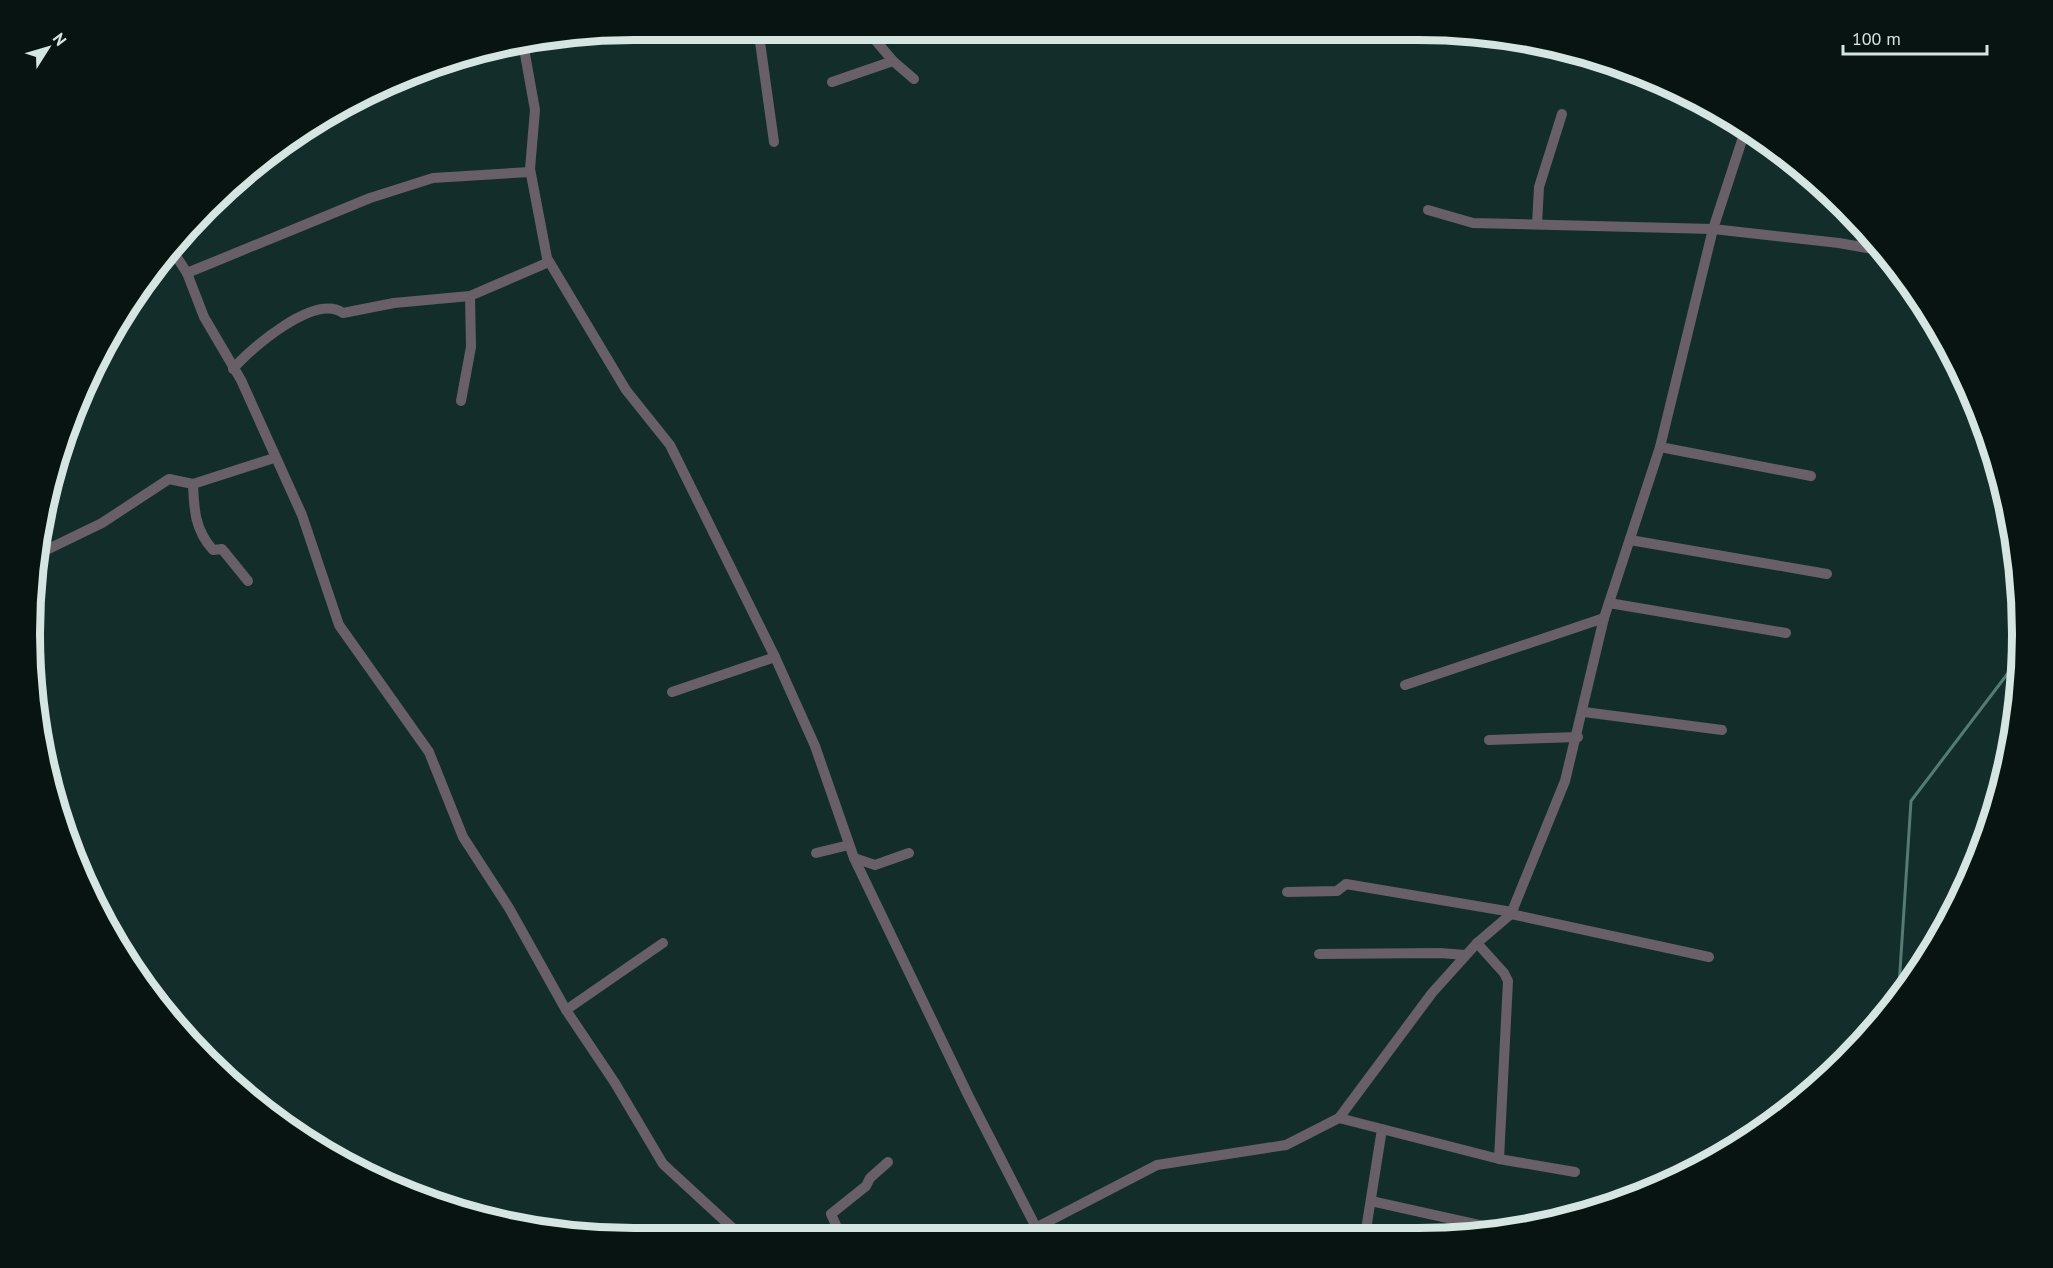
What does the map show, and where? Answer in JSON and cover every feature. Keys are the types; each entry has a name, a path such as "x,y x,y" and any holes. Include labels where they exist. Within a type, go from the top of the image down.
{"street":[{"path":"760,40 774,142"},
{"path":"875,40 893,61 914,79"},
{"path":"524,51 535,110 530,172 549,262 626,390 670,445 775,657 815,746 854,858 969,1097 1036,1228"},
{"path":"832,82 893,61"},
{"path":"1536,225 1539,187 1562,114"},
{"path":"1043,1228 1157,1165 1286,1145 1339,1118 1432,993 1477,944 1512,913 1565,781 1584,712 1604,618 1660,447 1713,229 1743,137"},
{"path":"187,273 370,198 433,178 530,172"},
{"path":"1428,210 1473,223 1713,229 1870,248"},
{"path":"177,257 187,273 204,317 241,380 274,458 302,515 339,625 429,752 463,837 509,908 566,1010 615,1083 663,1164 732,1228"},
{"path":"233,369 265,338 314,312 327,308 338,309 343,313 394,303 470,296 549,262"},
{"path":"461,401 471,346 470,296"},
{"path":"1660,447 1811,476"},
{"path":"47,550 102,523 169,479 193,484 274,458"},
{"path":"193,484 195,520 209,546 213,550 222,549 248,581"},
{"path":"1630,540 1827,574"},
{"path":"1609,603 1786,633"},
{"path":"1405,685 1604,618"},
{"path":"672,692 775,657"},
{"path":"1584,712 1722,730"},
{"path":"1489,740 1578,737"},
{"path":"816,853 849,845"},
{"path":"854,858 875,864 909,853"},
{"path":"1287,892 1337,891 1346,884 1512,913 1708,957"},
{"path":"566,1010 663,943"},
{"path":"1477,944 1504,973 1508,981 1499,1158"},
{"path":"1319,954 1440,953 1466,956"},
{"path":"1339,1118 1499,1158 1575,1172"},
{"path":"1366,1228 1382,1129"},
{"path":"837,1228 831,1214 866,1186 870,1178 888,1162"},
{"path":"1371,1201 1475,1224"}],"waterway":[{"path":"1984,455 1986,460"},
{"path":"1899,982 1911,801 2011,669"}]}
